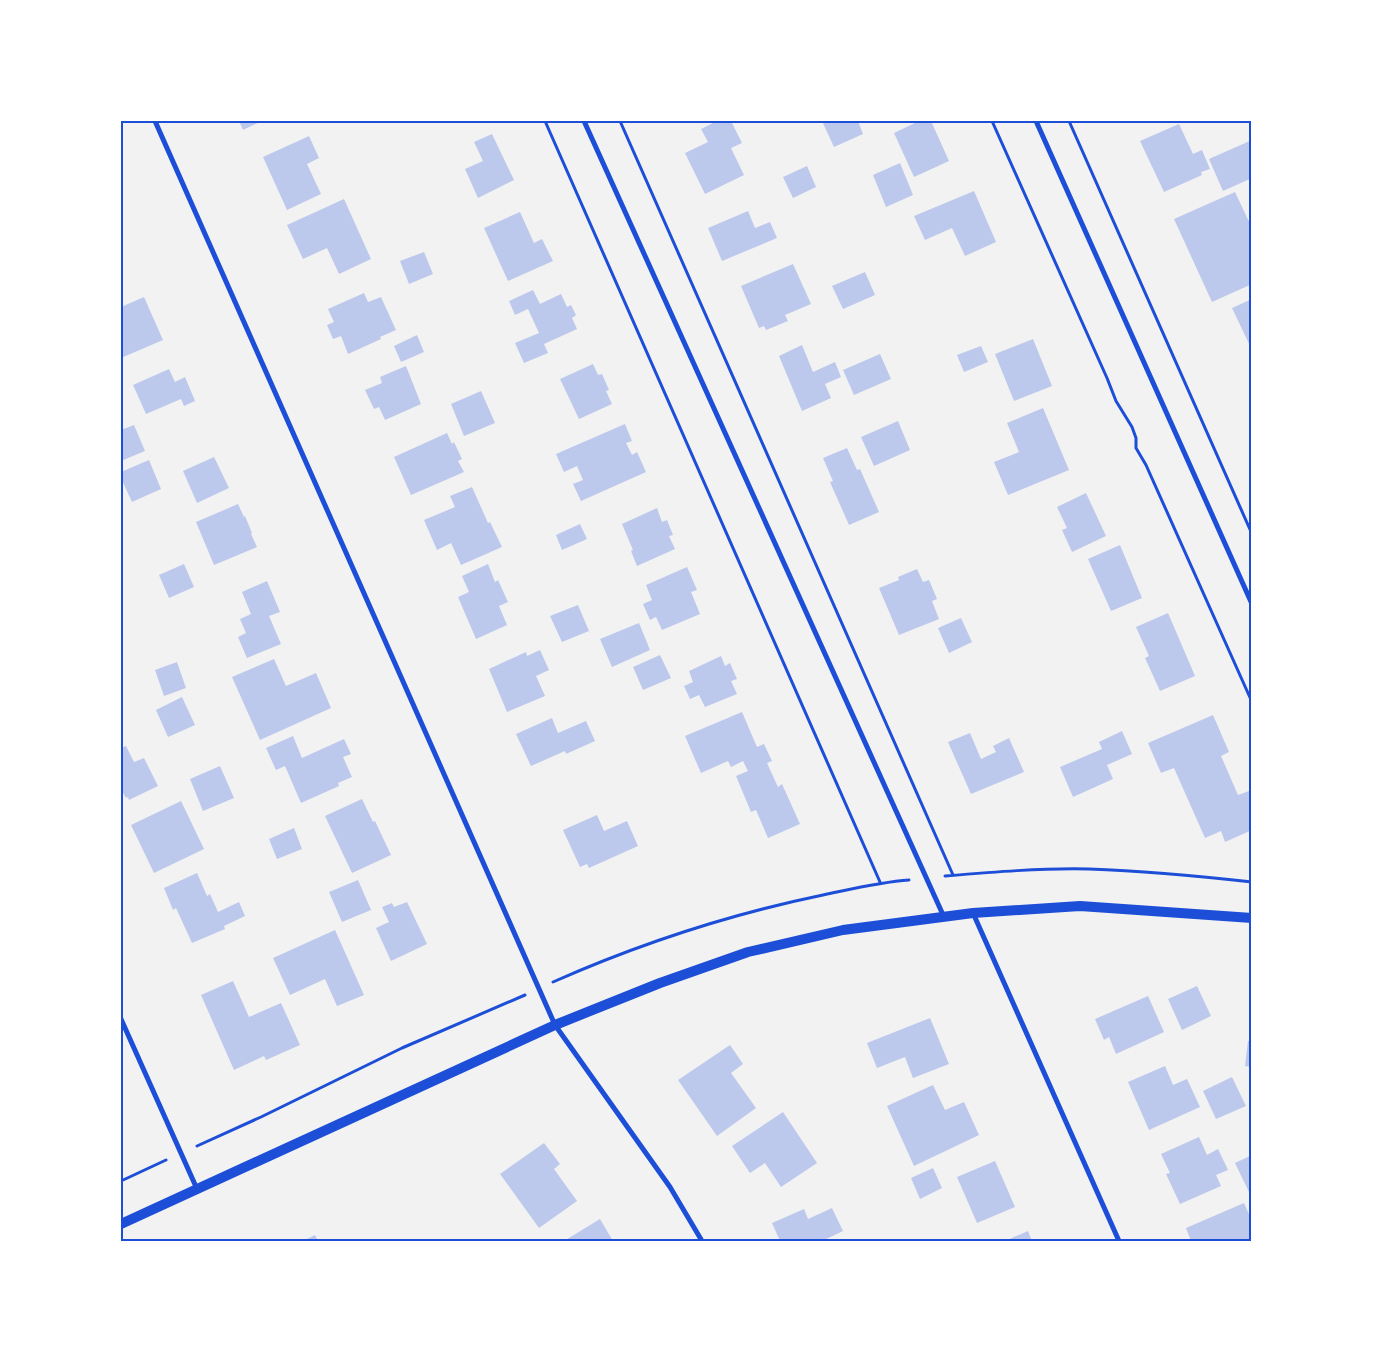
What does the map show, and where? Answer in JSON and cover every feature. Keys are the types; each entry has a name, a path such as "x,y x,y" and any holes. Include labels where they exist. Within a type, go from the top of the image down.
{"main road":[{"path":"121,1224 555,1025 660,983 748,952 842,930 973,913 1080,906 1252,918"}],"street":[{"path":"155,121 555,1025 670,1187 702,1241"},
{"path":"584,121 944,916"},
{"path":"1036,121 1252,604"},
{"path":"973,913 1119,1241"},
{"path":"121,1019 197,1189"}],"path":[{"path":"544,121 880,882"},
{"path":"620,121 953,876"},
{"path":"992,121 1116,402 1132,427 1136,438 1136,448 1146,465 1252,702"},
{"path":"1069,121 1252,534"}],"building":[{"path":"239,121 262,121 243,130"},
{"path":"717,121 731,121 742,143 731,148 744,175 705,194 685,153 708,142 701,129"},
{"path":"822,121 858,121 863,134 834,147"},
{"path":"919,121 931,121 949,161 914,177 894,133"},
{"path":"1179,124 1193,154 1202,150 1210,169 1201,172 1202,175 1164,192 1140,141"},
{"path":"492,134 514,180 478,198 465,169 483,161 474,142"},
{"path":"309,136 319,158 307,164 321,194 287,210 263,157"},
{"path":"1252,140 1252,178 1223,191 1209,159"},
{"path":"900,163 913,195 886,207 873,175"},
{"path":"807,166 816,187 793,198 783,177"},
{"path":"974,191 996,242 965,256 952,228 925,240 914,216"},
{"path":"1235,192 1252,228 1252,284 1212,302 1174,219"},
{"path":"344,199 371,259 339,274 327,248 303,259 287,225"},
{"path":"748,211 755,228 770,222 777,238 722,261 708,228"},
{"path":"520,212 534,243 542,239 553,261 508,281 484,228"},
{"path":"424,252 433,274 409,284 400,261"},
{"path":"793,264 811,304 785,315 788,321 766,330 764,326 759,328 741,286"},
{"path":"865,272 875,295 843,309 832,286"},
{"path":"533,290 540,304 561,294 567,307 571,305 576,315 572,318 577,329 544,344 548,353 524,363 515,343 539,333 528,309 515,315 509,301"},
{"path":"364,293 368,302 381,297 396,330 348,354 341,336 333,339 327,325 334,322 328,309"},
{"path":"144,297 163,340 121,358 121,307"},
{"path":"1252,299 1252,350 1232,308"},
{"path":"417,335 424,352 401,362 394,346"},
{"path":"1033,339 1052,386 1014,401 995,354"},
{"path":"802,345 813,372 835,362 841,377 825,384 831,398 802,411 779,356"},
{"path":"981,346 988,362 964,372 957,355"},
{"path":"880,354 891,379 854,395 843,370"},
{"path":"593,364 598,375 602,374 609,390 606,391 612,404 579,419 560,379"},
{"path":"406,366 421,404 385,420 379,407 374,409 365,390 382,383 380,377"},
{"path":"169,369 175,382 185,377 195,401 184,406 181,399 146,414 133,385"},
{"path":"481,391 495,423 464,436 451,404"},
{"path":"1043,408 1069,470 1008,495 994,462 1019,452 1007,423"},
{"path":"898,421 910,450 874,466 861,437"},
{"path":"625,424 632,441 626,443 632,455 637,452 646,472 581,501 573,484 583,480 577,466 564,472 556,454"},
{"path":"134,425 145,451 121,461 121,430"},
{"path":"447,433 452,444 454,442 462,459 458,461 464,472 411,495 394,457"},
{"path":"847,448 857,470 860,469 879,512 849,525 830,482 833,481 823,458"},
{"path":"214,457 229,488 197,503 183,471"},
{"path":"149,460 161,489 132,502 121,478 121,472"},
{"path":"472,487 488,523 490,522 502,547 461,565 451,543 437,550 424,520 455,507 450,496"},
{"path":"1086,493 1106,536 1072,552 1062,530 1067,528 1057,507"},
{"path":"238,504 245,516 257,547 214,565 196,522"},
{"path":"657,508 662,522 667,520 673,535 669,536 675,549 637,566 631,551 633,550 622,524"},
{"path":"580,524 587,539 562,550 556,535"},
{"path":"1120,545 1142,598 1111,611 1088,559"},
{"path":"184,564 194,587 169,598 159,575"},
{"path":"488,564 495,582 498,580 508,602 499,606 507,625 476,639 458,597 469,592 462,576"},
{"path":"687,567 697,590 691,592 700,614 662,630 656,617 650,620 643,604 652,600 646,585"},
{"path":"917,569 923,582 929,580 937,599 932,601 939,619 899,635 879,588 899,580 898,577"},
{"path":"267,581 280,612 269,616 281,644 247,658 238,637 246,633 240,619 251,614 242,592"},
{"path":"578,605 589,631 562,642 550,616"},
{"path":"1168,613 1195,676 1160,691 1145,658 1149,656 1136,627"},
{"path":"961,618 972,642 949,653 938,628"},
{"path":"639,623 650,650 612,667 600,639"},
{"path":"540,650 549,670 536,676 545,696 507,712 489,669 526,652 527,656"},
{"path":"660,655 671,678 643,690 633,667"},
{"path":"721,656 725,666 730,663 737,679 731,681 737,694 705,707 699,695 690,699 684,686 693,682 689,671"},
{"path":"274,659 286,686 316,673 331,708 260,740 232,677"},
{"path":"177,662 186,688 164,696 155,670"},
{"path":"182,697 195,725 168,737 156,710"},
{"path":"742,712 757,747 764,744 772,761 767,763 778,787 782,784 800,824 768,838 756,810 751,812 736,776 748,771 743,761 731,767 728,761 701,773 685,736"},
{"path":"1213,715 1229,752 1221,756 1238,795 1249,791 1252,798 1252,830 1225,842 1221,831 1205,838 1174,768 1161,773 1148,743"},
{"path":"552,718 558,733 586,721 595,741 566,754 565,751 531,766 516,734"},
{"path":"1122,731 1132,754 1107,765 1113,779 1073,797 1060,767 1102,749 1099,742"},
{"path":"970,733 981,759 996,752 993,746 1009,738 1024,772 971,794 948,742"},
{"path":"293,736 302,758 344,739 351,754 343,757 352,777 338,783 339,786 301,803 285,766 276,770 266,748"},
{"path":"126,746 134,762 144,758 158,786 129,800 121,789 121,748"},
{"path":"220,766 234,798 203,811 190,779"},
{"path":"362,799 391,855 352,873 325,816"},
{"path":"181,801 204,849 154,873 131,825"},
{"path":"597,815 604,831 627,821 638,846 589,868 587,864 580,867 563,830"},
{"path":"294,828 302,849 277,859 269,839"},
{"path":"197,873 207,896 210,894 218,912 239,902 245,916 224,926 225,929 192,943 176,908 173,910 164,888"},
{"path":"358,880 371,910 342,922 329,892"},
{"path":"407,902 427,944 391,961 376,928 389,922 382,907 392,903 394,907"},
{"path":"335,930 364,995 337,1006 325,979 290,995 273,958"},
{"path":"233,981 249,1017 281,1003 300,1045 266,1060 264,1056 234,1070 201,995"},
{"path":"1197,986 1211,1016 1182,1030 1168,999"},
{"path":"1148,996 1164,1032 1116,1054 1109,1037 1104,1040 1095,1019"},
{"path":"930,1018 949,1064 913,1078 905,1057 877,1068 867,1043"},
{"path":"1248,1041 1252,1041 1252,1067 1245,1066"},
{"path":"730,1045 743,1064 731,1073 756,1108 717,1136 678,1080"},
{"path":"1165,1066 1173,1085 1187,1079 1200,1107 1149,1130 1128,1082"},
{"path":"1232,1077 1246,1106 1216,1119 1203,1091"},
{"path":"933,1085 945,1110 964,1102 979,1135 914,1166 887,1106"},
{"path":"783,1112 817,1163 781,1187 765,1163 750,1173 732,1146"},
{"path":"1199,1137 1207,1155 1218,1149 1228,1170 1216,1175 1221,1186 1180,1204 1166,1174 1170,1173 1161,1154"},
{"path":"544,1143 560,1164 554,1169 577,1201 539,1228 500,1174"},
{"path":"1252,1155 1252,1190 1249,1192 1235,1163"},
{"path":"995,1161 1015,1207 977,1223 957,1177"},
{"path":"933,1168 942,1188 920,1199 911,1178"},
{"path":"1244,1203 1252,1221 1252,1241 1191,1241 1186,1228"},
{"path":"832,1208 843,1231 822,1241 780,1241 772,1223 804,1209 808,1219"},
{"path":"600,1219 613,1241 564,1241"},
{"path":"1028,1231 1032,1241 1005,1241"},
{"path":"315,1235 318,1241 303,1241"}]}
